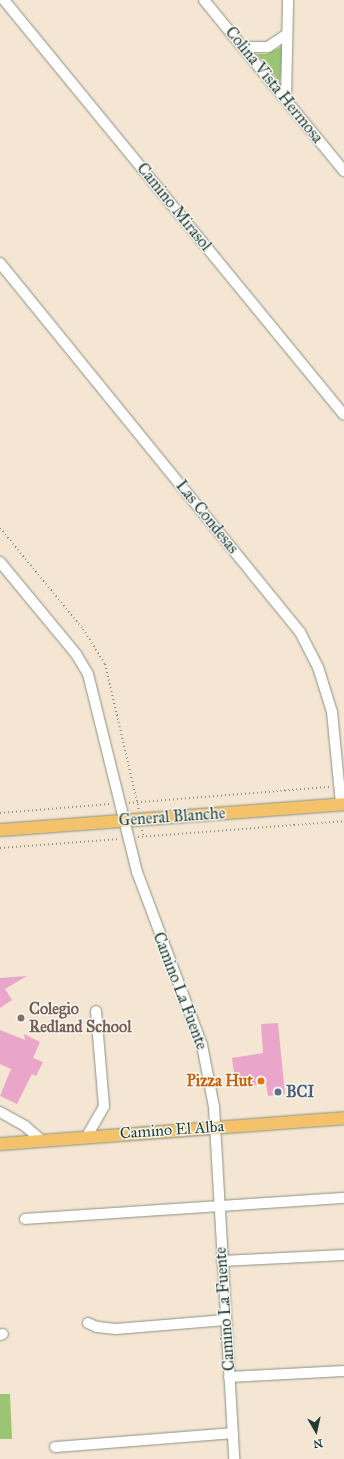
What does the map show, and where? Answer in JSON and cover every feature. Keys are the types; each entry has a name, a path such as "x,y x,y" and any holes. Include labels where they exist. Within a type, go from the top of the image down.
{"main road":[{"name":"General Blanche","path":"0,830 342,804"},
{"name":"Camino El Alba","path":"0,1144 40,1139 344,1118"}],"street":[{"name":"Camino Mirasol","path":"4,0 344,415"},
{"name":"Colina Vista Hermosa","path":"204,0 344,171"},
{"path":"286,99 288,0"},
{"path":"242,47 268,47 287,34"},
{"name":"Las Condesas","path":"0,263 300,632 318,667 335,725 339,786 342,804"},
{"name":"Camino La Fuente","path":"0,562 76,654 88,674 127,838 147,905 202,1045 211,1087 215,1127 218,1205 234,1459"},
{"path":"86,1136 104,1106 96,1011"},
{"path":"0,1112 25,1126 40,1139"},
{"path":"25,1219 218,1205 344,1198"},
{"path":"222,1262 344,1255"},
{"path":"88,1323 97,1327 116,1329 226,1320"},
{"path":"229,1377 344,1371"},
{"path":"55,1447 232,1433"}],"path":[{"path":"0,813 339,786"},
{"path":"0,848 344,821"}],"green space":[{"path":"283,46 280,82 257,54 266,54"},
{"path":"0,1394 10,1394 12,1439 0,1439"}],"building":[{"path":"27,976 5,989 12,1000 0,1008 0,978"},
{"path":"278,1023 285,1094 268,1096 266,1084 236,1088 232,1058 263,1053 261,1024"},
{"path":"0,1030 25,1040 24,1034 40,1042 33,1058 43,1062 36,1076 32,1074 17,1104 0,1096 11,1069 0,1064"}],"place":[{"name":"Colegio Redland School","path":"21,1018"},
{"name":"Pizza Hut","path":"261,1081"},
{"name":"BCI","path":"278,1092"}]}
